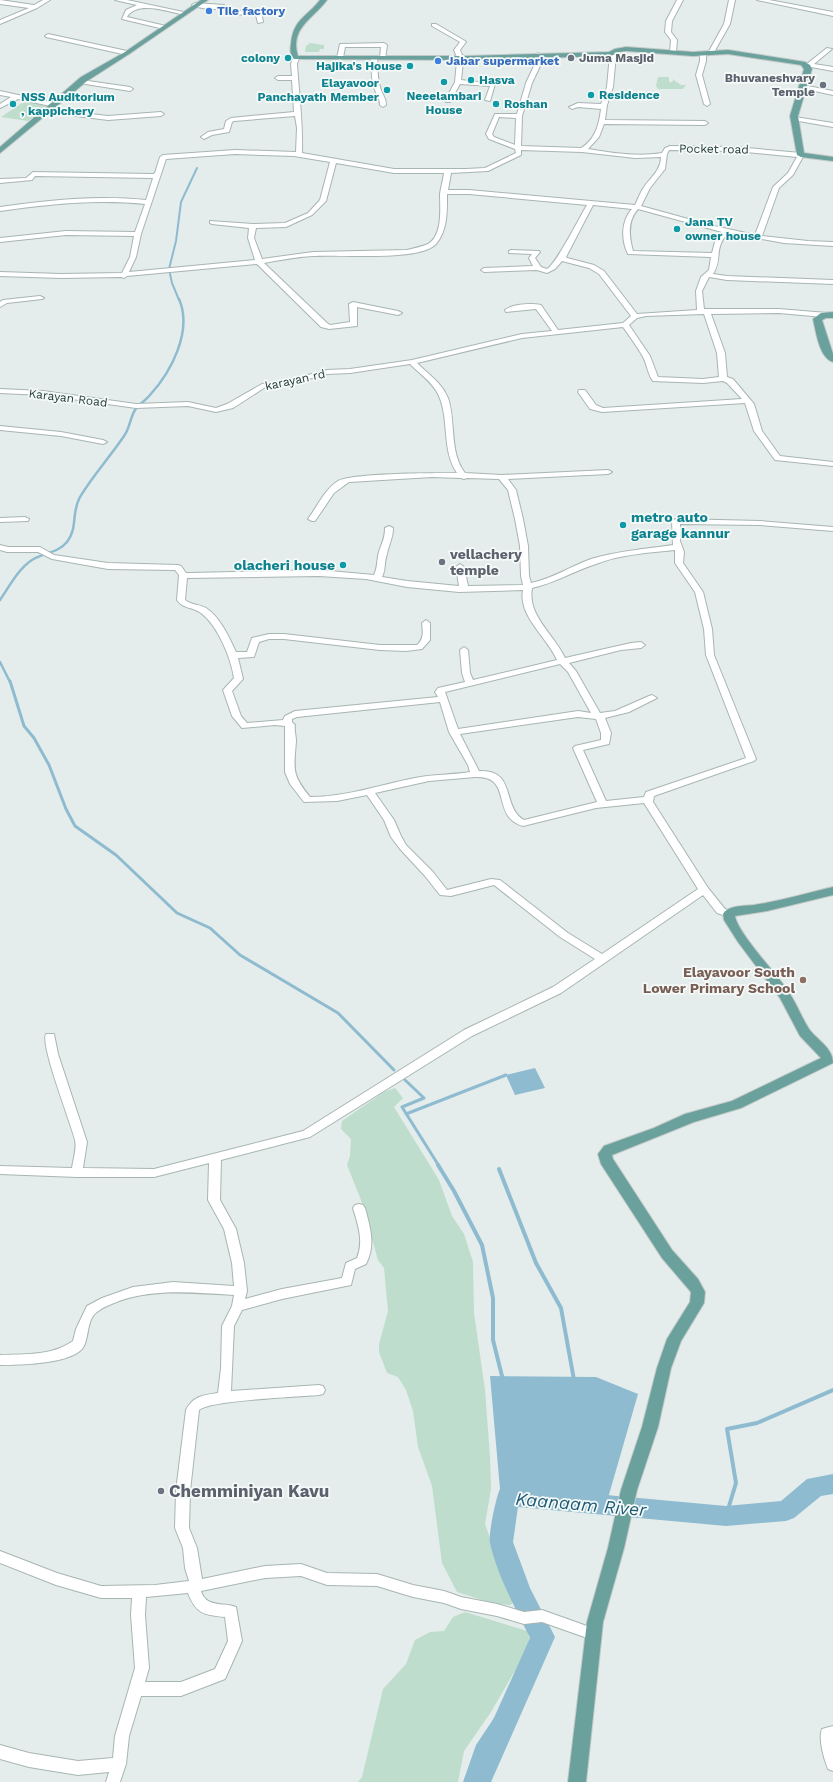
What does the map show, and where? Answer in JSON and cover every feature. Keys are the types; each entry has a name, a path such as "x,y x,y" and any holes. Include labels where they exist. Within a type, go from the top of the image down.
{"main road":[{"path":"0,151 81,82 195,5 205,0"},
{"path":"324,0 317,9 298,24 293,54 296,58 468,58 613,54 617,50 626,49 707,53 734,52 808,65 795,119 801,155 833,159"},
{"path":"828,315 819,317 817,322 827,352 833,359"},
{"path":"577,1782 593,1634 627,1497 650,1427 664,1368 674,1338 697,1303 698,1292 693,1283 667,1254 606,1160 605,1154 609,1150 659,1132 690,1118 736,1105 828,1060 825,1054 805,1033 785,996 742,939 730,920 730,914 736,911 767,907 833,891"}],"street":[{"path":"0,22 35,7 47,0"},
{"path":"118,0 184,13"},
{"path":"673,52 674,40 668,32 669,21 680,0"},
{"path":"707,104 699,75 707,53 727,24 732,0"},
{"path":"760,0 833,14"},
{"path":"0,2 35,7"},
{"path":"143,5 128,11 124,18 164,27"},
{"path":"195,5 207,7 224,6 226,12 259,14 260,22"},
{"path":"434,25 460,39 463,42 457,50 459,56 468,58"},
{"path":"48,36 126,53"},
{"path":"340,58 342,45 384,45 383,58"},
{"path":"808,65 829,49"},
{"path":"582,150 587,148 596,138 602,122 604,105 610,88 613,54"},
{"path":"124,276 133,257 138,234 161,159 167,156 235,152 299,154 394,170 486,170 519,154 519,116 529,83 537,66 538,55"},
{"path":"296,58 294,64 300,128 299,154"},
{"path":"374,58 375,82 378,92 383,98 383,105"},
{"path":"448,101 458,82 460,61 468,58"},
{"path":"808,65 833,69"},
{"path":"278,78 295,78"},
{"path":"81,82 130,89"},
{"path":"458,82 493,85 488,100"},
{"path":"803,87 833,93"},
{"path":"0,93 55,104"},
{"path":"0,106 16,97"},
{"path":"572,107 578,105 601,107 604,105"},
{"path":"47,112 108,118 161,114"},
{"path":"204,137 210,133 227,131 229,121 233,119 298,114"},
{"path":"518,148 490,138 490,134 497,115 519,116"},
{"path":"795,119 833,125"},
{"path":"602,122 705,123"},
{"name":"Pocket road","path":"518,148 582,150 622,155 664,154 667,149 670,148 716,148 801,155"},
{"path":"664,154 665,161 657,177 647,187 637,207 630,215 627,223 630,254 716,255"},
{"path":"758,236 776,186 791,174 801,155"},
{"path":"212,222 253,226 286,225 310,214 323,200 334,160"},
{"path":"0,274 56,277 124,276 260,262 311,254 395,252 425,248 431,245 438,234 444,210 444,192 448,170"},
{"path":"0,181 27,180 30,179 33,174 157,175"},
{"path":"444,192 527,197 637,207 726,231 803,243 833,244"},
{"path":"0,209 76,201 114,199 148,202"},
{"path":"484,270 538,268 546,271 553,268 562,257 567,245 591,203"},
{"path":"253,226 251,238 260,262 324,325 329,327 354,324 353,304 398,313"},
{"path":"709,275 716,255 718,239 726,231"},
{"path":"0,240 66,233 138,234"},
{"path":"511,252 537,252 532,258 538,268"},
{"path":"562,257 569,262 592,266 597,269 609,281 635,316"},
{"path":"723,378 721,353 704,312 698,290 704,278 709,275 743,279 833,282"},
{"path":"2,302 40,298"},
{"path":"509,310 532,306 538,307 557,333"},
{"path":"828,315 780,311 646,314 635,316 625,325 648,357 654,370 654,377 662,380 728,380 752,409 754,423 758,431 778,458 833,464"},
{"name":"karayan rd","path":"140,406 178,404 216,410 230,406 262,386 289,382 326,372 350,371 413,362 522,336 625,325"},
{"path":"413,362 434,383 444,398 455,459 459,473 464,477"},
{"name":"Karayan Road","path":"0,391 42,393 140,406"},
{"path":"582,392 593,407 602,410 745,401"},
{"path":"0,428 61,434 103,442"},
{"path":"312,520 329,493 340,483 347,480 432,475 502,477 608,472"},
{"path":"502,477 512,490 517,506 524,546 525,576 528,587 526,598 532,615 557,650 562,661 572,672 599,716 606,734 606,742 578,748 590,780 603,804"},
{"path":"0,520 24,519"},
{"path":"730,914 721,910 704,890 648,800 649,794 752,759 710,655 708,629 699,592 679,563 680,552 677,547 676,521 760,523 833,529"},
{"path":"377,578 381,570 382,555 389,538 389,528"},
{"path":"0,547 7,550 40,549 50,555 108,566 167,566 178,568 183,575 181,600 183,603 202,610 211,619 222,634 231,655 239,679 227,690 241,725 287,723"},
{"path":"183,575 311,573 377,578 407,584 464,589 517,589 544,583 592,562 611,556 677,547"},
{"path":"460,567 464,589"},
{"path":"231,655 251,655 255,640 268,637 297,638 377,647 419,647 424,643 428,631 426,623"},
{"path":"475,774 475,769 454,732 452,719 440,692 441,690 562,661 591,656 619,648 641,645"},
{"path":"464,650 466,673 470,684"},
{"path":"454,732 578,714 599,716 628,710 652,698"},
{"path":"287,723 288,718 295,714 443,699"},
{"path":"287,723 290,725 291,737 288,758 289,773 299,791 307,800 316,800 369,791 428,778 488,772 495,777 504,793 511,814 518,822 523,823 603,804 648,800"},
{"path":"369,791 389,820 400,843 444,893 451,893 496,882 564,935 602,959"},
{"path":"0,1170 77,1173 154,1173 306,1134 468,1033 557,990 704,890"},
{"path":"50,1037 53,1054 81,1142 77,1173"},
{"path":"215,1157 214,1200 230,1229 238,1263 241,1290 238,1306 228,1326 228,1368 224,1396"},
{"path":"238,1306 282,1294 347,1282 350,1266 362,1261 367,1251 367,1238 359,1208"},
{"path":"0,1360 51,1357 70,1352 79,1344 82,1329 91,1309 106,1301 137,1290 172,1287 241,1290"},
{"path":"137,1689 181,1689 220,1674 235,1641 231,1611 202,1607 198,1603 190,1548 182,1528 183,1491 192,1410 194,1405 205,1400 217,1399 224,1396 319,1390"},
{"path":"0,1557 56,1579 101,1592 155,1592 277,1570 301,1570 327,1579 377,1580 413,1591 444,1597 461,1603 482,1606 524,1618 542,1616 593,1634"},
{"path":"114,1782 119,1764 122,1736 142,1668 138,1610 139,1591"},
{"path":"833,1733 827,1734 833,1764"},
{"path":"0,1752 29,1760 78,1768 119,1764"}],"green space":[{"path":"310,43 324,45 324,49 320,49 319,52 305,52 306,46"},
{"path":"658,77 669,77 669,82 673,82 672,79 681,85 686,85 683,89 658,89 656,86"},
{"path":"25,101 47,105 28,121 1,117"},
{"path":"395,1088 403,1098 394,1107 439,1180 452,1216 464,1234 473,1262 474,1313 485,1390 490,1457 491,1489 485,1524 513,1603 510,1605 492,1603 457,1592 442,1563 432,1486 418,1447 413,1411 406,1390 398,1377 387,1373 379,1352 379,1344 388,1311 384,1268 378,1260 361,1200 347,1165 350,1156 351,1139 341,1129 342,1121 384,1092"},
{"path":"465,1612 527,1631 532,1648 513,1674 491,1712 464,1751 458,1782 358,1782 362,1777 383,1689 406,1664 415,1640 430,1632 444,1631 453,1617"}],"water":[{"path":"535,1068 545,1088 515,1095 506,1075"},
{"path":"490,1376 596,1377 638,1394 606,1505 500,1489"},
{"path":"494,1718 515,1720 498,1737 478,1782 463,1782 476,1745"}],"waterway":[{"path":"179,300 172,283 169,269 176,241 181,202 197,168"},
{"path":"0,600 14,578 27,563 55,551 63,546 70,537 74,526 77,503 80,497 90,481 126,433 135,410 158,386 178,350 182,337 183,324 183,311 179,299"},
{"path":"0,662 10,682"},
{"path":"10,681 24,726 34,738 49,765 66,809 75,826 116,855 177,913 210,928 240,955 338,1013 394,1070"},
{"path":"406,1114 506,1075"},
{"path":"405,1080 424,1098 402,1107 406,1114"},
{"path":"406,1114 439,1166"},
{"path":"438,1165 454,1191 482,1245 493,1298 493,1340 503,1380"},
{"path":"499,1169 536,1263 561,1308 574,1380"},
{"path":"726,1516 736,1483 727,1429 757,1423 833,1390"},
{"name":"Kaanaam River","path":"478,1782 543,1637 519,1591 501,1542 508,1496 726,1516 786,1511 815,1486 833,1484"},
{"name":"Kaanaam River","path":"516,1489 517,1497"}],"place":[{"name":"Tile factory","path":"209,11"},
{"name":"colony","path":"288,58"},
{"name":"Juma Masjid","path":"571,58"},
{"name":"Jabar supermarket","path":"438,61"},
{"name":"Hajika's House","path":"410,66"},
{"name":"Hasva","path":"471,80"},
{"name":"Neeelambari House","path":"444,82"},
{"name":"Bhuvaneshvary Temple","path":"823,85"},
{"name":"Elayavoor Panchayath Member","path":"387,90"},
{"name":"Residence","path":"591,95"},
{"name":"NSS Auditorium , kappichery","path":"13,104"},
{"name":"Roshan","path":"496,104"},
{"name":"Jana TV owner house","path":"677,229"},
{"name":"metro auto garage kannur","path":"623,525"},
{"name":"vellachery temple","path":"442,562"},
{"name":"olacheri house","path":"343,565"},
{"name":"Elayavoor South Lower Primary School","path":"803,980"},
{"name":"Chemminiyan Kavu","path":"161,1491"}]}
